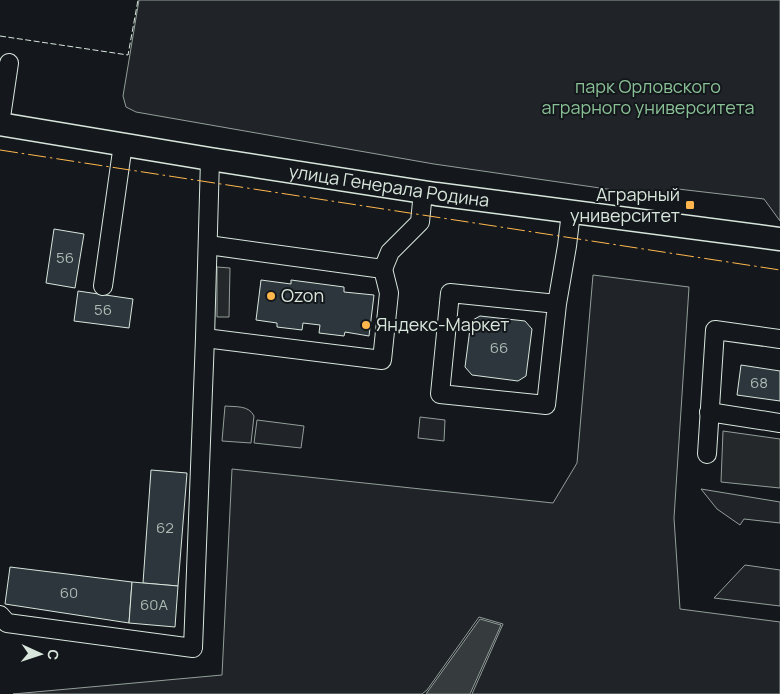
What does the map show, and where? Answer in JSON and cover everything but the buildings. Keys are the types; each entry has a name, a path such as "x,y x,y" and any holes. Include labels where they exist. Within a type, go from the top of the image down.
{"main road":[{"name":"улица Генерала Родина","path":"0,124 423,192 780,239"}],"lane":[{"path":"0,124 9,64"},
{"path":"104,286 123,144"},
{"path":"0,615 7,623 193,648 210,159"},
{"path":"205,338 382,360 389,293 384,270 390,252 420,222 423,192"},
{"path":"557,304 450,293 440,394 546,405 557,304 571,212"},
{"path":"208,245 384,270"},
{"path":"706,454 715,330 780,339"},
{"path":"709,412 780,423"}],"green space":[{"name":"парк Орловского аграрного университета","path":"139,0 780,0 780,221 764,199 678,189 676,199 434,164 136,112 126,107 123,96"},
{"path":"593,275 689,287 674,518 680,609 780,622 780,694 472,694 503,624 479,617 427,690 422,694 13,694 222,675 232,469 553,503 577,463"},
{"path":"225,406 241,407 252,412 254,416 251,443 222,441"},
{"path":"420,417 445,420 444,441 418,438"},
{"path":"257,420 304,426 301,448 254,443"},
{"path":"701,489 780,502 780,523 744,519 740,525 717,509"},
{"path":"745,565 780,570 780,606 714,598"}],"shaded area":[{"path":"217,267 230,268 229,317 217,317"},
{"path":"723,431 780,439 780,488 721,482"},
{"path":"480,619 501,625 470,694 426,694"}],"fence":[{"path":"0,36 128,55 138,0"}],"power":[{"path":"0,150 780,270"}],"place":[{"name":"Аграрный университет","path":"690,205"},
{"name":"Ozon","path":"271,296"},
{"name":"Яндекс-Маркет","path":"366,325"}]}
